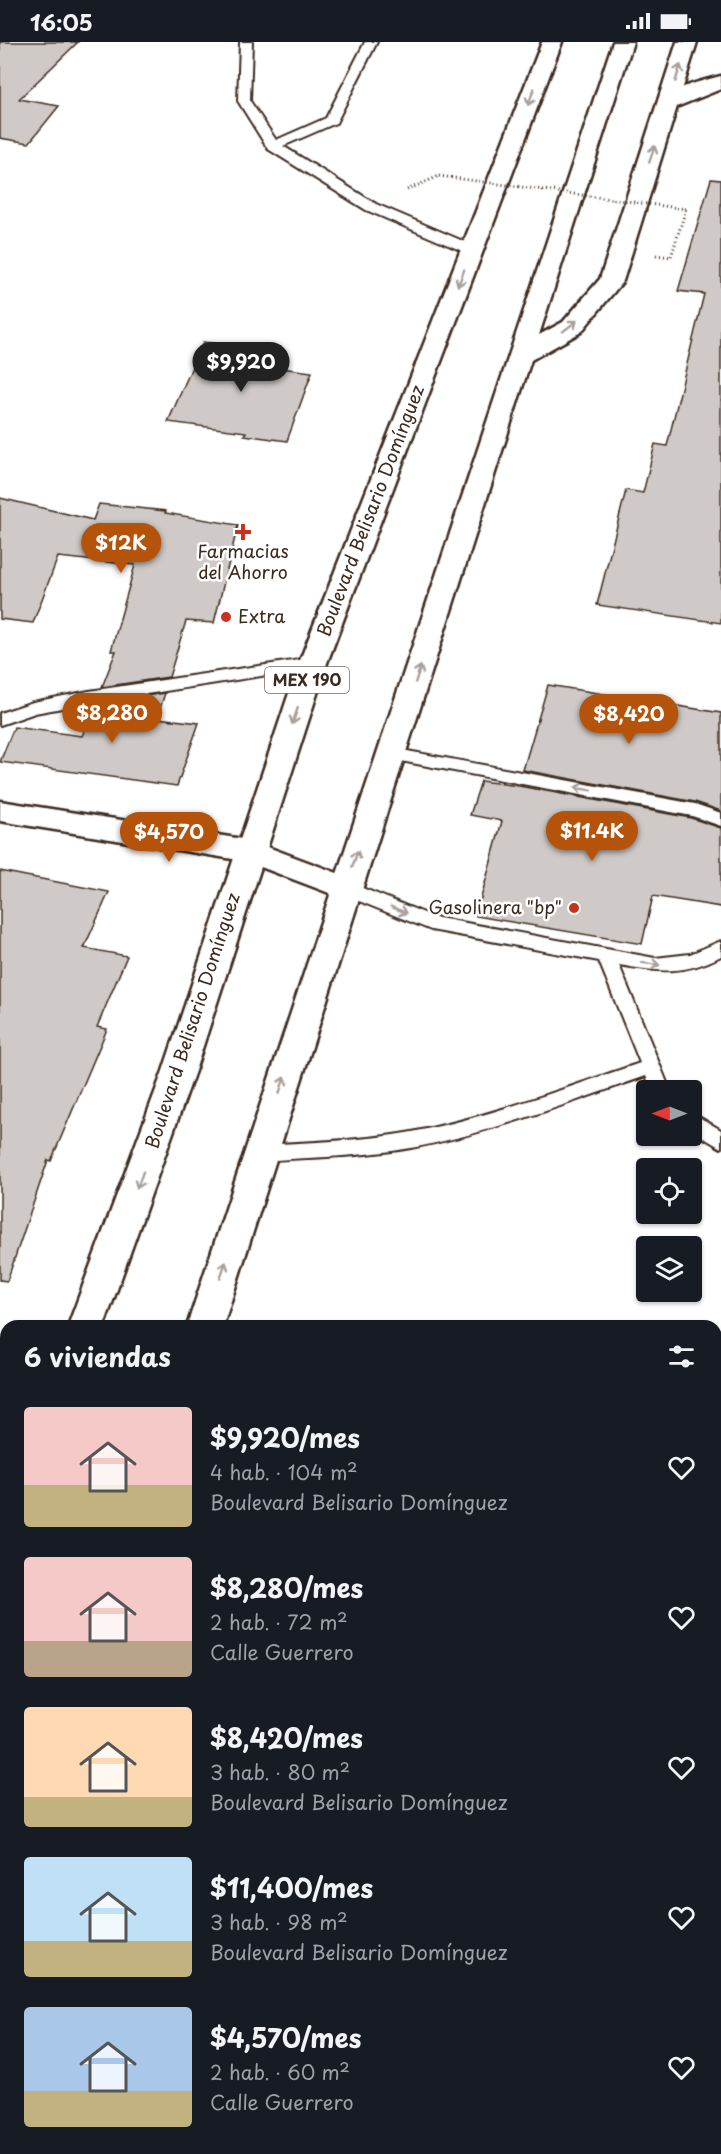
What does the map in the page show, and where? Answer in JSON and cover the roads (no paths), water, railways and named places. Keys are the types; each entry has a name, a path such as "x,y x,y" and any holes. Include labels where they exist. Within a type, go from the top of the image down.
{"main road":[{"name":"Boulevard Belisario Domínguez","path":"88,1320 179,1071 249,851 313,663 552,42"},
{"path":"207,1320 345,888 392,754 623,42"},
{"path":"520,356 572,327 611,281 687,42"},
{"path":"669,103 696,90 721,82"},
{"path":"0,811 249,851 345,888"}],"lane":[{"path":"246,42 244,101 273,146 371,207 472,250"},
{"path":"273,146 331,120 371,42"},
{"path":"0,719 33,708 89,697 313,663"},
{"path":"392,754 695,810 721,820"},
{"path":"345,888 430,923 656,965 681,965 704,958 721,948"},
{"path":"606,956 657,1080"},
{"path":"261,1153 419,1138 510,1114 651,1067"},
{"path":"702,1128 721,1140"}],"place":[{"name":"Farmacias del Ahorro","path":"243,532"},
{"name":"Extra","path":"226,617"},
{"name":"Gasolinera \"bp\"","path":"574,908"}]}
